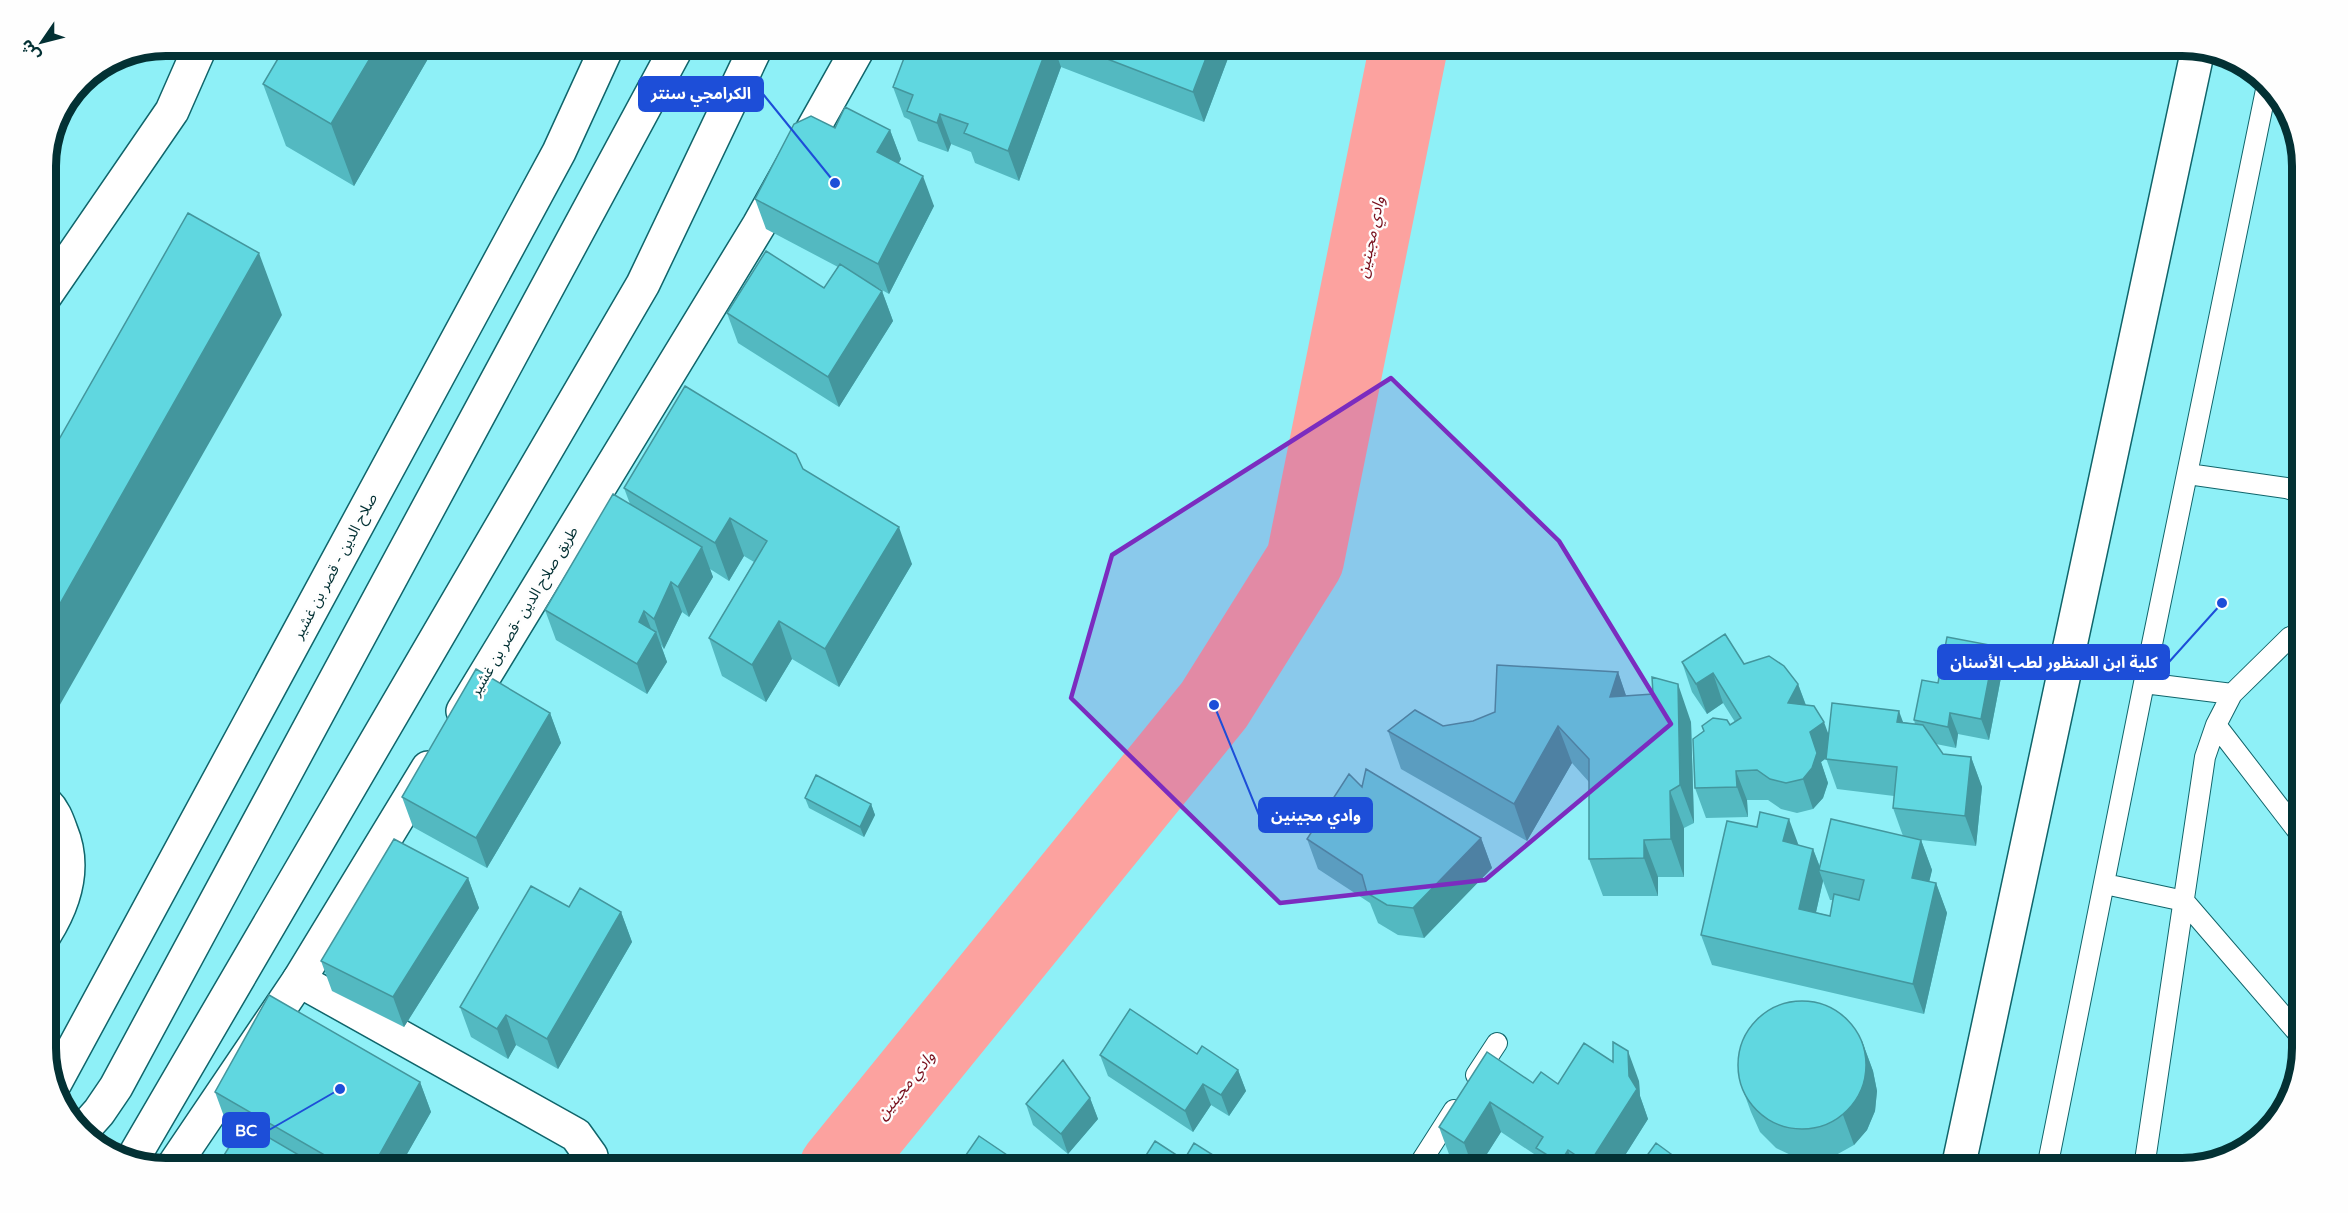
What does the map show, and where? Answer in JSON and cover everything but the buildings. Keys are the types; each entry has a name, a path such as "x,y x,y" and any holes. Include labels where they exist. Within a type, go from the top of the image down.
{"main road":[{"path":"56,280 171,111 196,56"},
{"name":"صلاح الدين - قصر بن غشير","path":"59,1075 559,152 603,56"},
{"path":"88,1125 116,1087 672,56"},
{"path":"136,1153 643,284 752,56"},
{"name":"طريق صلاح الدين -قصر بن غشير","path":"179,1158 299,980 759,225 854,56"},
{"path":"1960,1158 2196,56"},
{"path":"56,818 68,846 69,879 56,917"},
{"path":"299,980 576,1135 591,1158"}],"lane":[{"path":"2049,1158 2265,93"},
{"path":"2188,474 2292,490"},
{"path":"2145,1158 2205,757 2216,725 2232,694 2292,637"},
{"path":"2144,683 2232,694"},
{"path":"2216,725 2292,824"},
{"path":"2105,884 2184,901 2292,1026"},
{"path":"1423,1158 1497,1042"}],"highlighted area":[{"path":"1391,378 1559,541 1671,724 1485,880 1280,903 1071,698 1112,555"}],"waterway":[{"name":"وادي مجينين","path":"846,1158 1214,705 1305,560 1407,56"}],"place":[{"name":"الكرامجي سنتر","path":"835,183"},
{"name":"كلية ابن المنظور لطب الأسنان","path":"2222,603"},
{"name":"وادي مجينين","path":"1214,705"},
{"name":"BC","path":"340,1089"}]}
